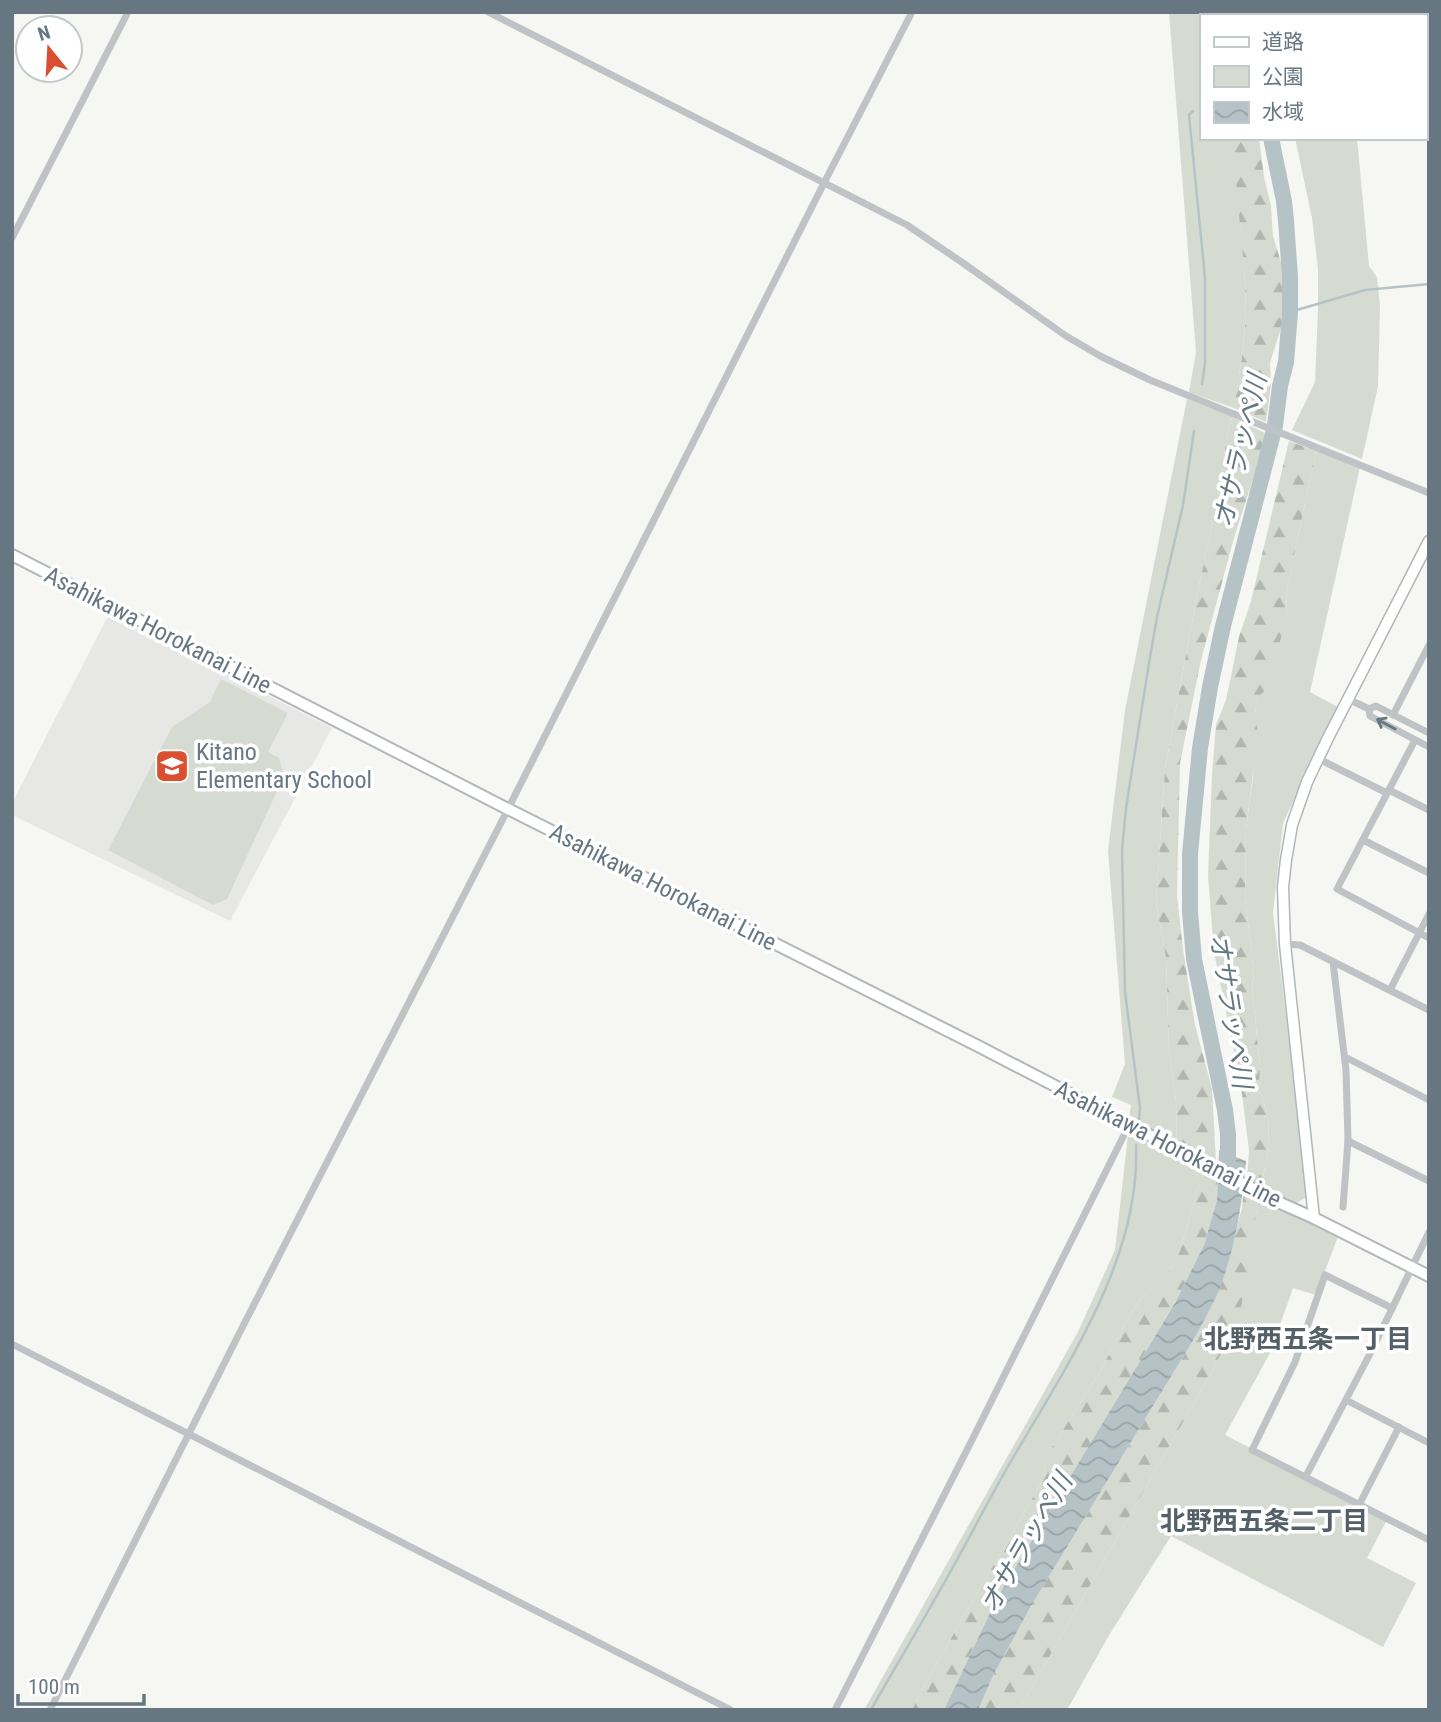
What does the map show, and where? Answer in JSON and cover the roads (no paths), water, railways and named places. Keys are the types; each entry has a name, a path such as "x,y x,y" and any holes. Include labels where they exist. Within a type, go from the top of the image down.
{"main road":[{"name":"Asahikawa Horokanai Line","path":"12,555 1429,1276"}],"street":[{"path":"12,239 128,12"},
{"path":"488,12 907,225 1066,336 1102,357 1150,380 1429,493"},
{"path":"50,1710 912,12"},
{"path":"1314,1218 1285,944 1283,887 1286,860 1292,825 1307,782 1429,541"},
{"path":"1393,715 1429,645"},
{"path":"1348,699 1369,709 1376,706 1429,733"},
{"path":"1369,709 1370,716 1429,747"},
{"path":"1415,740 1337,889 1429,938"},
{"path":"1319,759 1429,810"},
{"path":"1363,840 1429,873"},
{"path":"1390,990 1429,914"},
{"path":"1285,944 1300,944 1429,1010"},
{"path":"1333,962 1345,1057 1348,1141 1343,1207"},
{"path":"1345,1057 1429,1100"},
{"path":"835,1710 1129,1125"},
{"path":"1348,1141 1429,1181"},
{"path":"1306,1476 1429,1233"},
{"path":"1392,1308 1325,1275 1295,1362 1252,1450 1429,1540"},
{"path":"12,1344 732,1710"},
{"path":"1346,1400 1429,1443"},
{"path":"1359,1505 1399,1427"}],"water":[{"path":"1219,1150 1246,1161 1234,1239 1213,1303 1197,1334 1031,1606 978,1710 944,1710 997,1598 1175,1303 1204,1245 1217,1200"}],"waterway":[{"path":"1193,111 1189,115 1205,278 1205,364 1202,384"},
{"name":"オサラッペ川","path":"1228,1174 1225,1110 1194,959 1190,912 1190,854 1200,748 1210,687 1223,626 1275,426 1286,362 1290,276 1284,201 1271,140"},
{"path":"1290,312 1365,290 1429,284"},
{"path":"1139,1120 1140,1108 1125,992 1122,850 1149,663 1183,505 1194,431"},
{"path":"871,1710 1094,1315 1126,1231 1134,1189 1136,1145"}],"place":[{"name":"Kitano Elementary School","path":"172,766"}],"district":[{"name":"北野西五条一丁目","path":"1308,1339"},
{"name":"北野西五条二丁目","path":"1264,1521"}]}
